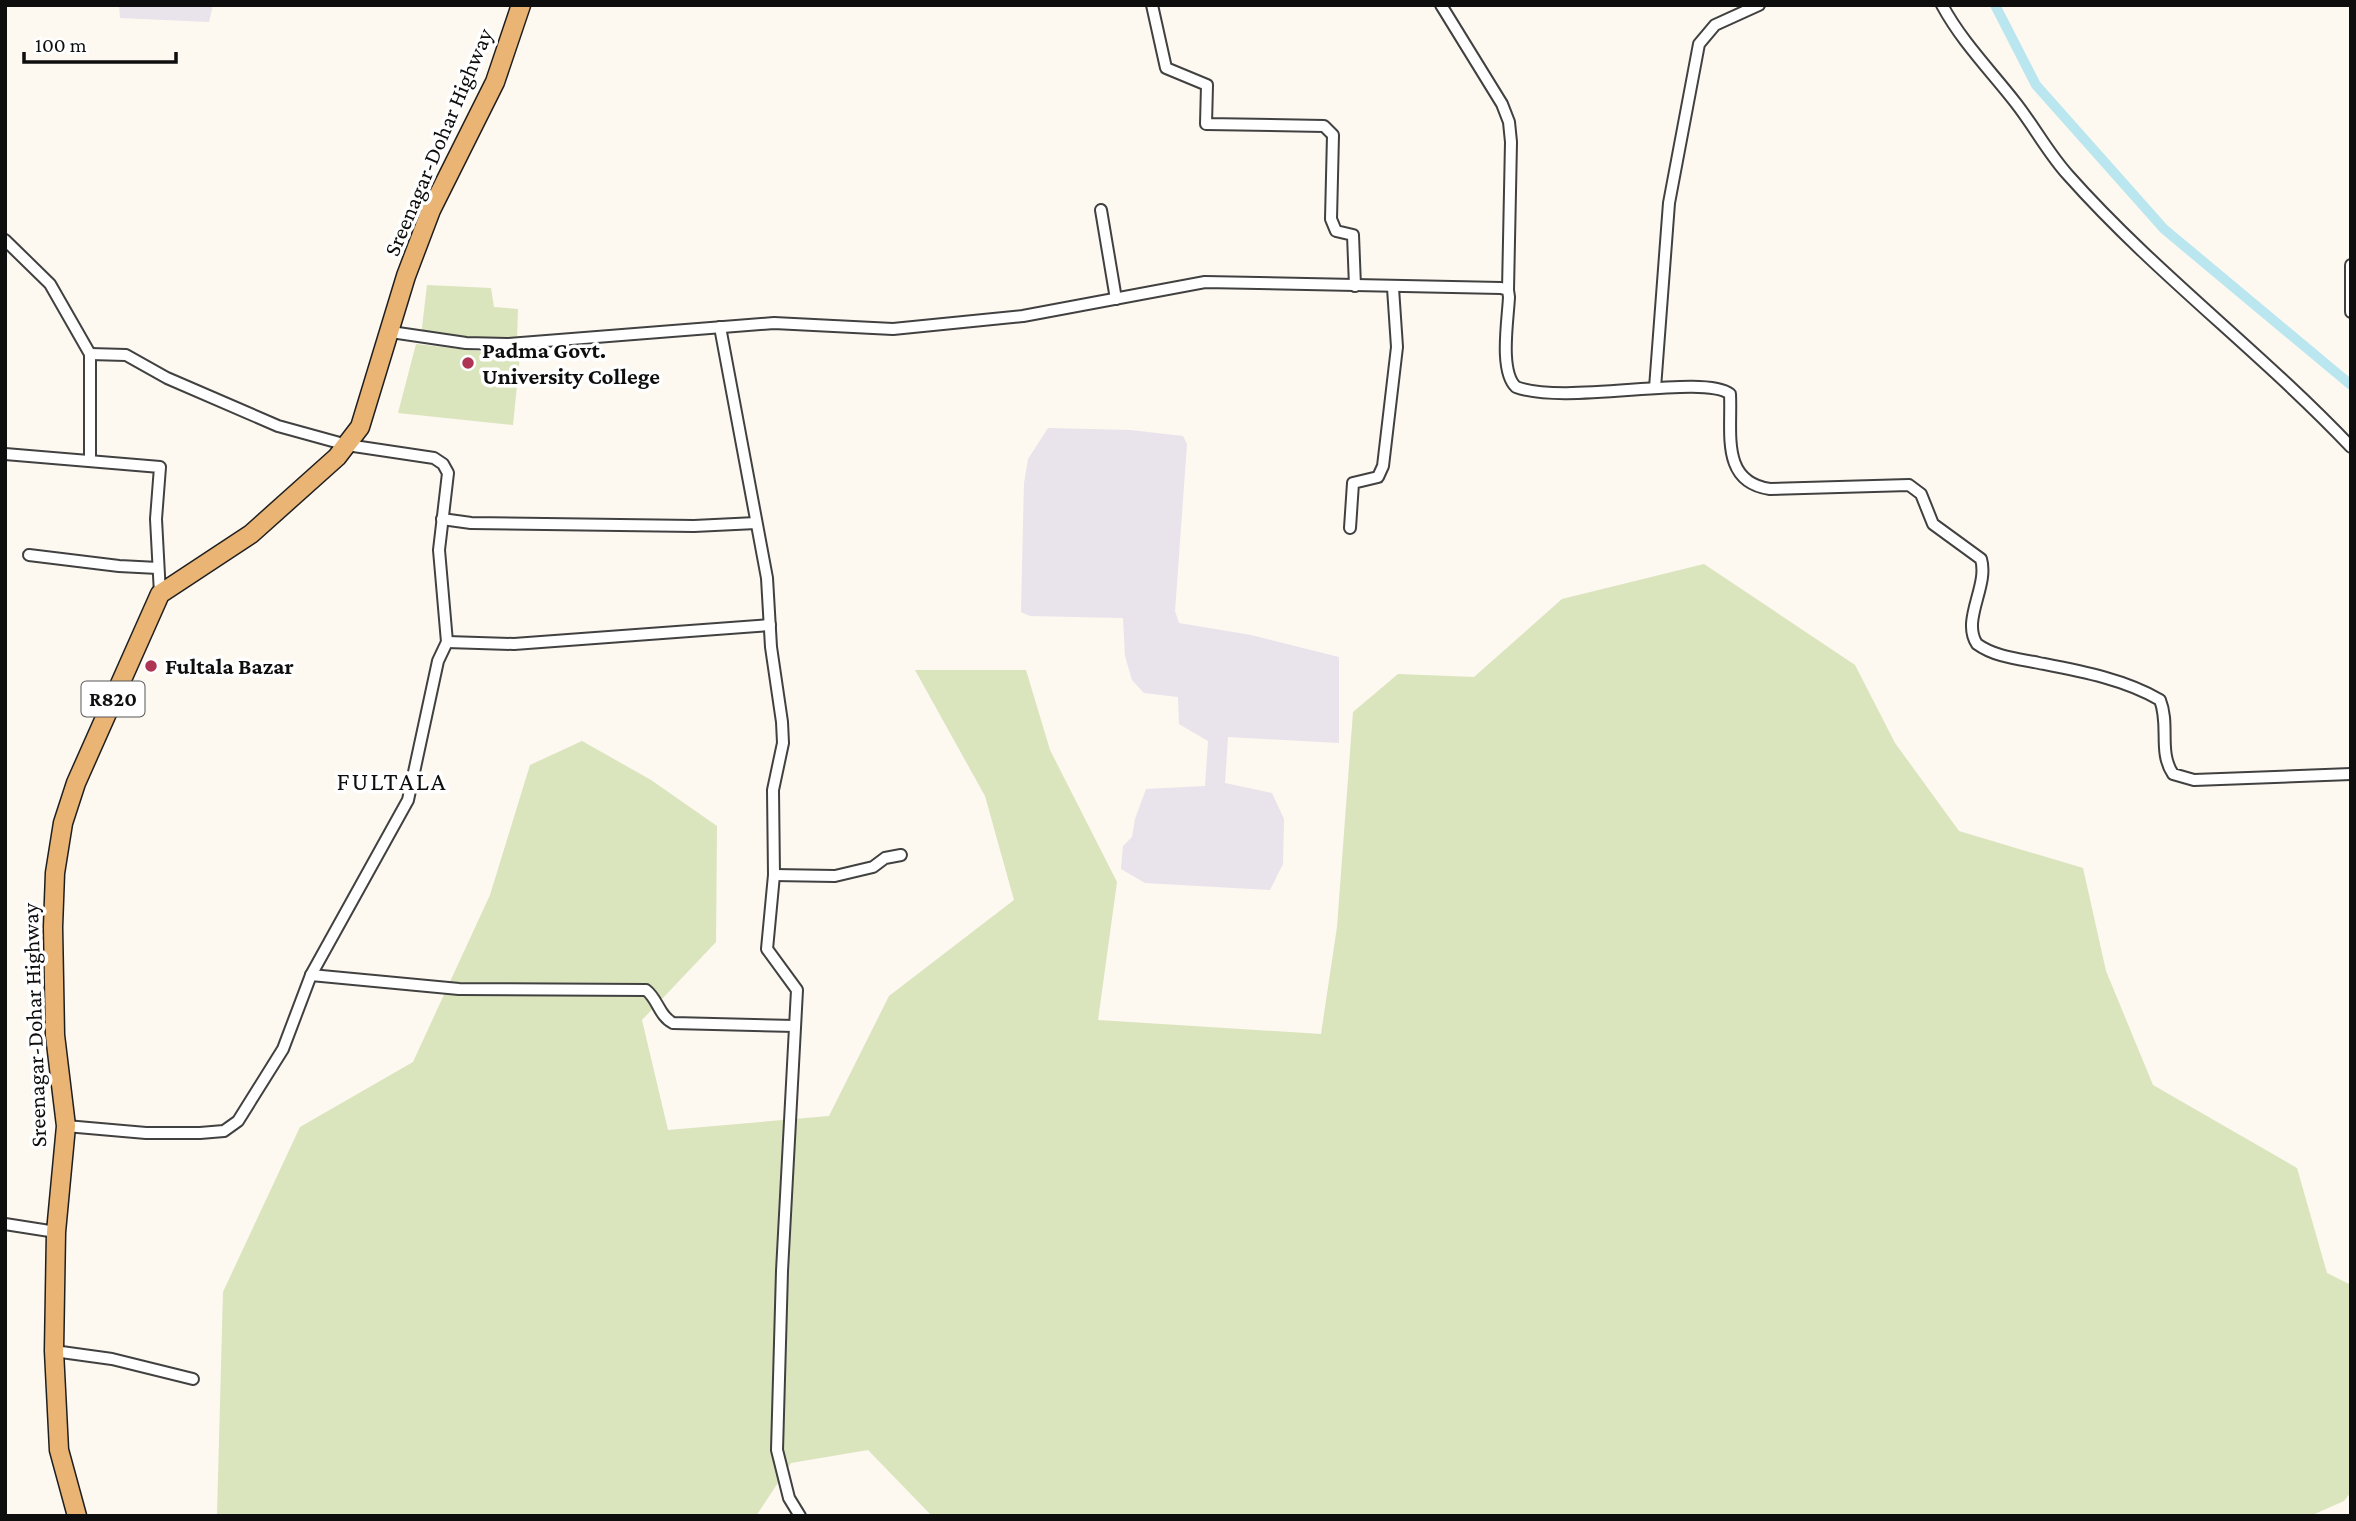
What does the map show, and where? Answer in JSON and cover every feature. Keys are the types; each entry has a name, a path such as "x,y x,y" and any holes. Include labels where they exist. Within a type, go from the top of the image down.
{"main road":[{"name":"Sreenagar-Dohar Highway","path":"77,1516 59,1450 54,1351 56,1232 66,1126 55,1035 52,927 55,873 63,823 76,783 160,594 251,534 347,445 360,427 406,276 431,210 495,82 521,5"}],"street":[{"path":"1152,5 1166,68 1207,85 1206,124 1324,126 1330,129 1334,135 1331,219 1336,230 1353,235 1355,286"},
{"path":"1441,5 1463,38 1509,122 1511,142 1507,375 1516,387 1582,394 1655,388 1720,388 1730,394 1732,457 1738,470 1755,487 1770,489 1909,485 1921,494 1933,524 1981,559 1981,586 1972,631 1977,644 2001,655 2075,670 2131,687 2160,701 2165,717 2165,756 2173,774 2194,780 2351,774"},
{"path":"1655,388 1669,203 1699,44 1715,25 1759,5"},
{"path":"1942,5 1956,30 2016,103 2066,174 2138,247 2252,350 2351,447"},
{"path":"1101,210 1116,299"},
{"path":"5,240 50,284 90,354 90,460"},
{"path":"2351,265 2351,312"},
{"path":"391,332 466,343 508,344 774,323 893,328 1023,316 1205,282 1393,288 1467,286 1508,290"},
{"path":"1350,528 1353,483 1378,477 1383,466 1397,347 1393,288"},
{"path":"720,327 767,578 783,743 773,790 774,875 767,949 797,990 782,1271 777,1450 789,1497 800,1516"},
{"path":"66,1126 146,1133 200,1133 231,1127 238,1121 283,1049 312,975 408,800 438,661 447,642 439,550 447,474 443,464 434,458 347,445 278,426 167,378 125,355 90,354"},
{"path":"5,454 160,467 156,519 160,594"},
{"path":"442,519 471,523 694,526 756,523"},
{"path":"29,555 158,568"},
{"path":"447,642 513,644 770,625"},
{"path":"774,875 835,876 873,867 885,858 901,855"},
{"path":"312,975 459,989 646,990 653,996 666,1020 673,1023 796,1026"},
{"path":"5,1224 56,1232"},
{"path":"54,1351 133,1363 193,1380"}],"shaded area":[{"path":"119,5 213,5 209,22 120,18"},
{"path":"1048,428 1130,430 1183,436 1187,444 1175,611 1179,623 1251,635 1339,657 1339,743 1228,737 1225,783 1272,793 1284,819 1283,864 1270,890 1145,883 1121,869 1123,846 1132,837 1135,819 1146,789 1205,786 1208,741 1179,724 1178,697 1144,693 1132,680 1125,656 1123,618 1030,616 1021,612 1024,483 1028,459"}],"green space":[{"path":"427,285 491,288 494,307 518,309 517,340 421,336"},
{"path":"416,344 520,356 513,425 398,413"},
{"path":"1704,564 1855,665 1895,743 1959,831 2083,868 2106,971 2153,1085 2297,1168 2327,1273 2351,1285 2351,1492 2344,1501 2310,1516 932,1516 868,1450 791,1463 756,1516 217,1516 223,1292 300,1127 413,1062 490,895 530,765 582,741 651,780 717,826 716,942 642,1020 668,1130 829,1116 889,996 1014,900 985,796 915,670 1026,670 1050,750 1117,882 1098,1020 1321,1034 1337,927 1353,712 1398,674 1474,677 1562,599"}],"waterway":[{"path":"1995,5 2036,85 2164,229 2351,385"}],"place":[{"name":"Padma Govt. University College","path":"468,363"},
{"name":"Fultala Bazar","path":"151,666"}],"district":[{"name":"FULTALA","path":"392,781"}]}
